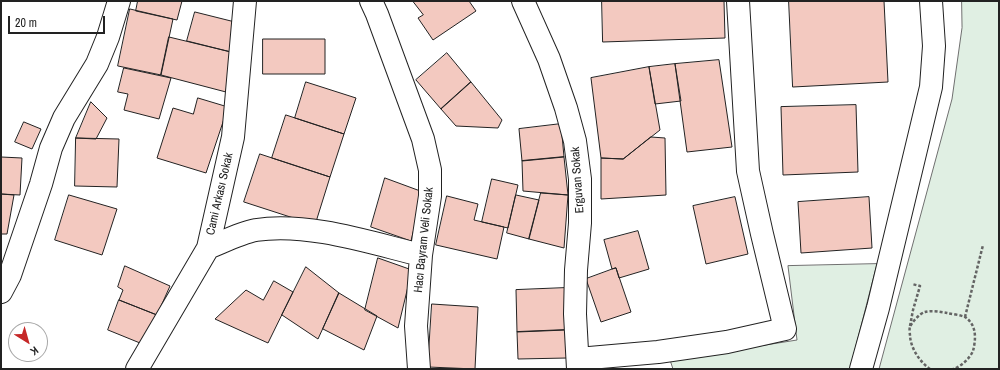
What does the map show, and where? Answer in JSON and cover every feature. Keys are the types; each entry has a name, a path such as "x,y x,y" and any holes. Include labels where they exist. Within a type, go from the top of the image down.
{"street":[{"path":"1,292 10,275 41,184 51,148 64,118 97,64 108,37 119,1"},
{"name":"Cami Arkası Sokak","path":"137,369 208,248 233,137 246,1"},
{"name":"Hacı Bayram Veli Sokak","path":"370,1 377,14 423,139 430,170 430,196 421,255 416,326 419,369"},
{"name":"Erguvan Sokak","path":"523,1 549,59 566,108 575,141 580,179 580,223 576,270 575,314 578,364"},
{"path":"578,364 719,343 785,329 748,171 738,1"},
{"path":"861,369 878,308 931,87 934,46 931,1"},
{"path":"208,248 255,231 278,228 340,236 421,255"}],"path":[{"path":"965,317 983,245"},
{"path":"930,369 922,364 910,341 910,327 918,317 926,312 942,312 965,317 971,323 976,334 972,354 959,368 953,369"}],"green space":[{"path":"962,1 999,1 999,369 879,369 952,99 962,28"},
{"path":"877,264 850,369 673,369 670,360 797,340 788,266"}],"building":[{"path":"138,1 182,1 177,20 136,11"},
{"path":"413,1 469,1 476,11 433,40 418,18 423,15"},
{"path":"602,1 724,1 725,38 603,42"},
{"path":"789,1 884,1 888,82 793,87"},
{"path":"130,9 173,19 161,75 118,66"},
{"path":"195,12 239,23 231,52 187,41"},
{"path":"169,37 231,52 226,92 161,75"},
{"path":"263,39 325,39 325,74 263,74"},
{"path":"447,53 471,82 441,109 416,80"},
{"path":"719,60 732,147 687,152 675,64"},
{"path":"675,64 681,101 655,104 649,67"},
{"path":"649,67 660,130 623,159 601,158 591,78"},
{"path":"124,68 171,78 159,119 124,110 128,94 118,92"},
{"path":"306,82 356,98 344,134 295,118"},
{"path":"471,82 502,120 498,128 456,126 441,109"},
{"path":"198,98 228,107 206,173 157,158 173,108 193,114"},
{"path":"91,102 107,118 96,139 76,138"},
{"path":"856,105 858,172 783,175 781,107"},
{"path":"286,115 344,134 330,177 272,158"},
{"path":"24,122 41,129 32,149 15,142"},
{"path":"561,124 564,157 522,161 519,129"},
{"path":"651,137 665,138 666,195 601,199 601,158 623,159"},
{"path":"76,138 119,139 117,187 75,186"},
{"path":"260,154 330,177 315,225 244,202"},
{"path":"1,157 22,158 20,195 1,194"},
{"path":"564,157 568,195 523,191 522,161"},
{"path":"385,178 423,192 411,241 371,227"},
{"path":"492,179 518,185 508,228 482,222"},
{"path":"541,193 568,195 564,248 529,239"},
{"path":"1,194 14,195 7,234 1,234"},
{"path":"69,195 117,209 102,255 55,240"},
{"path":"516,195 539,200 529,239 507,233"},
{"path":"447,196 478,204 474,220 504,227 497,259 436,245"},
{"path":"735,197 748,254 706,264 693,206"},
{"path":"869,197 872,248 801,253 798,202"},
{"path":"638,231 649,269 619,278 616,268 612,269 604,240"},
{"path":"378,258 412,270 398,328 365,310"},
{"path":"125,266 170,286 157,315 119,300 123,290 118,287"},
{"path":"306,267 339,293 318,339 282,315"},
{"path":"616,268 631,312 601,322 586,279"},
{"path":"274,281 293,292 268,343 215,319 246,290 263,300"},
{"path":"565,288 566,330 517,332 516,290"},
{"path":"339,293 377,316 364,350 323,329"},
{"path":"119,300 157,315 140,343 108,330"},
{"path":"432,304 478,307 475,369 428,367"},
{"path":"566,330 567,358 518,359 517,332"}]}
